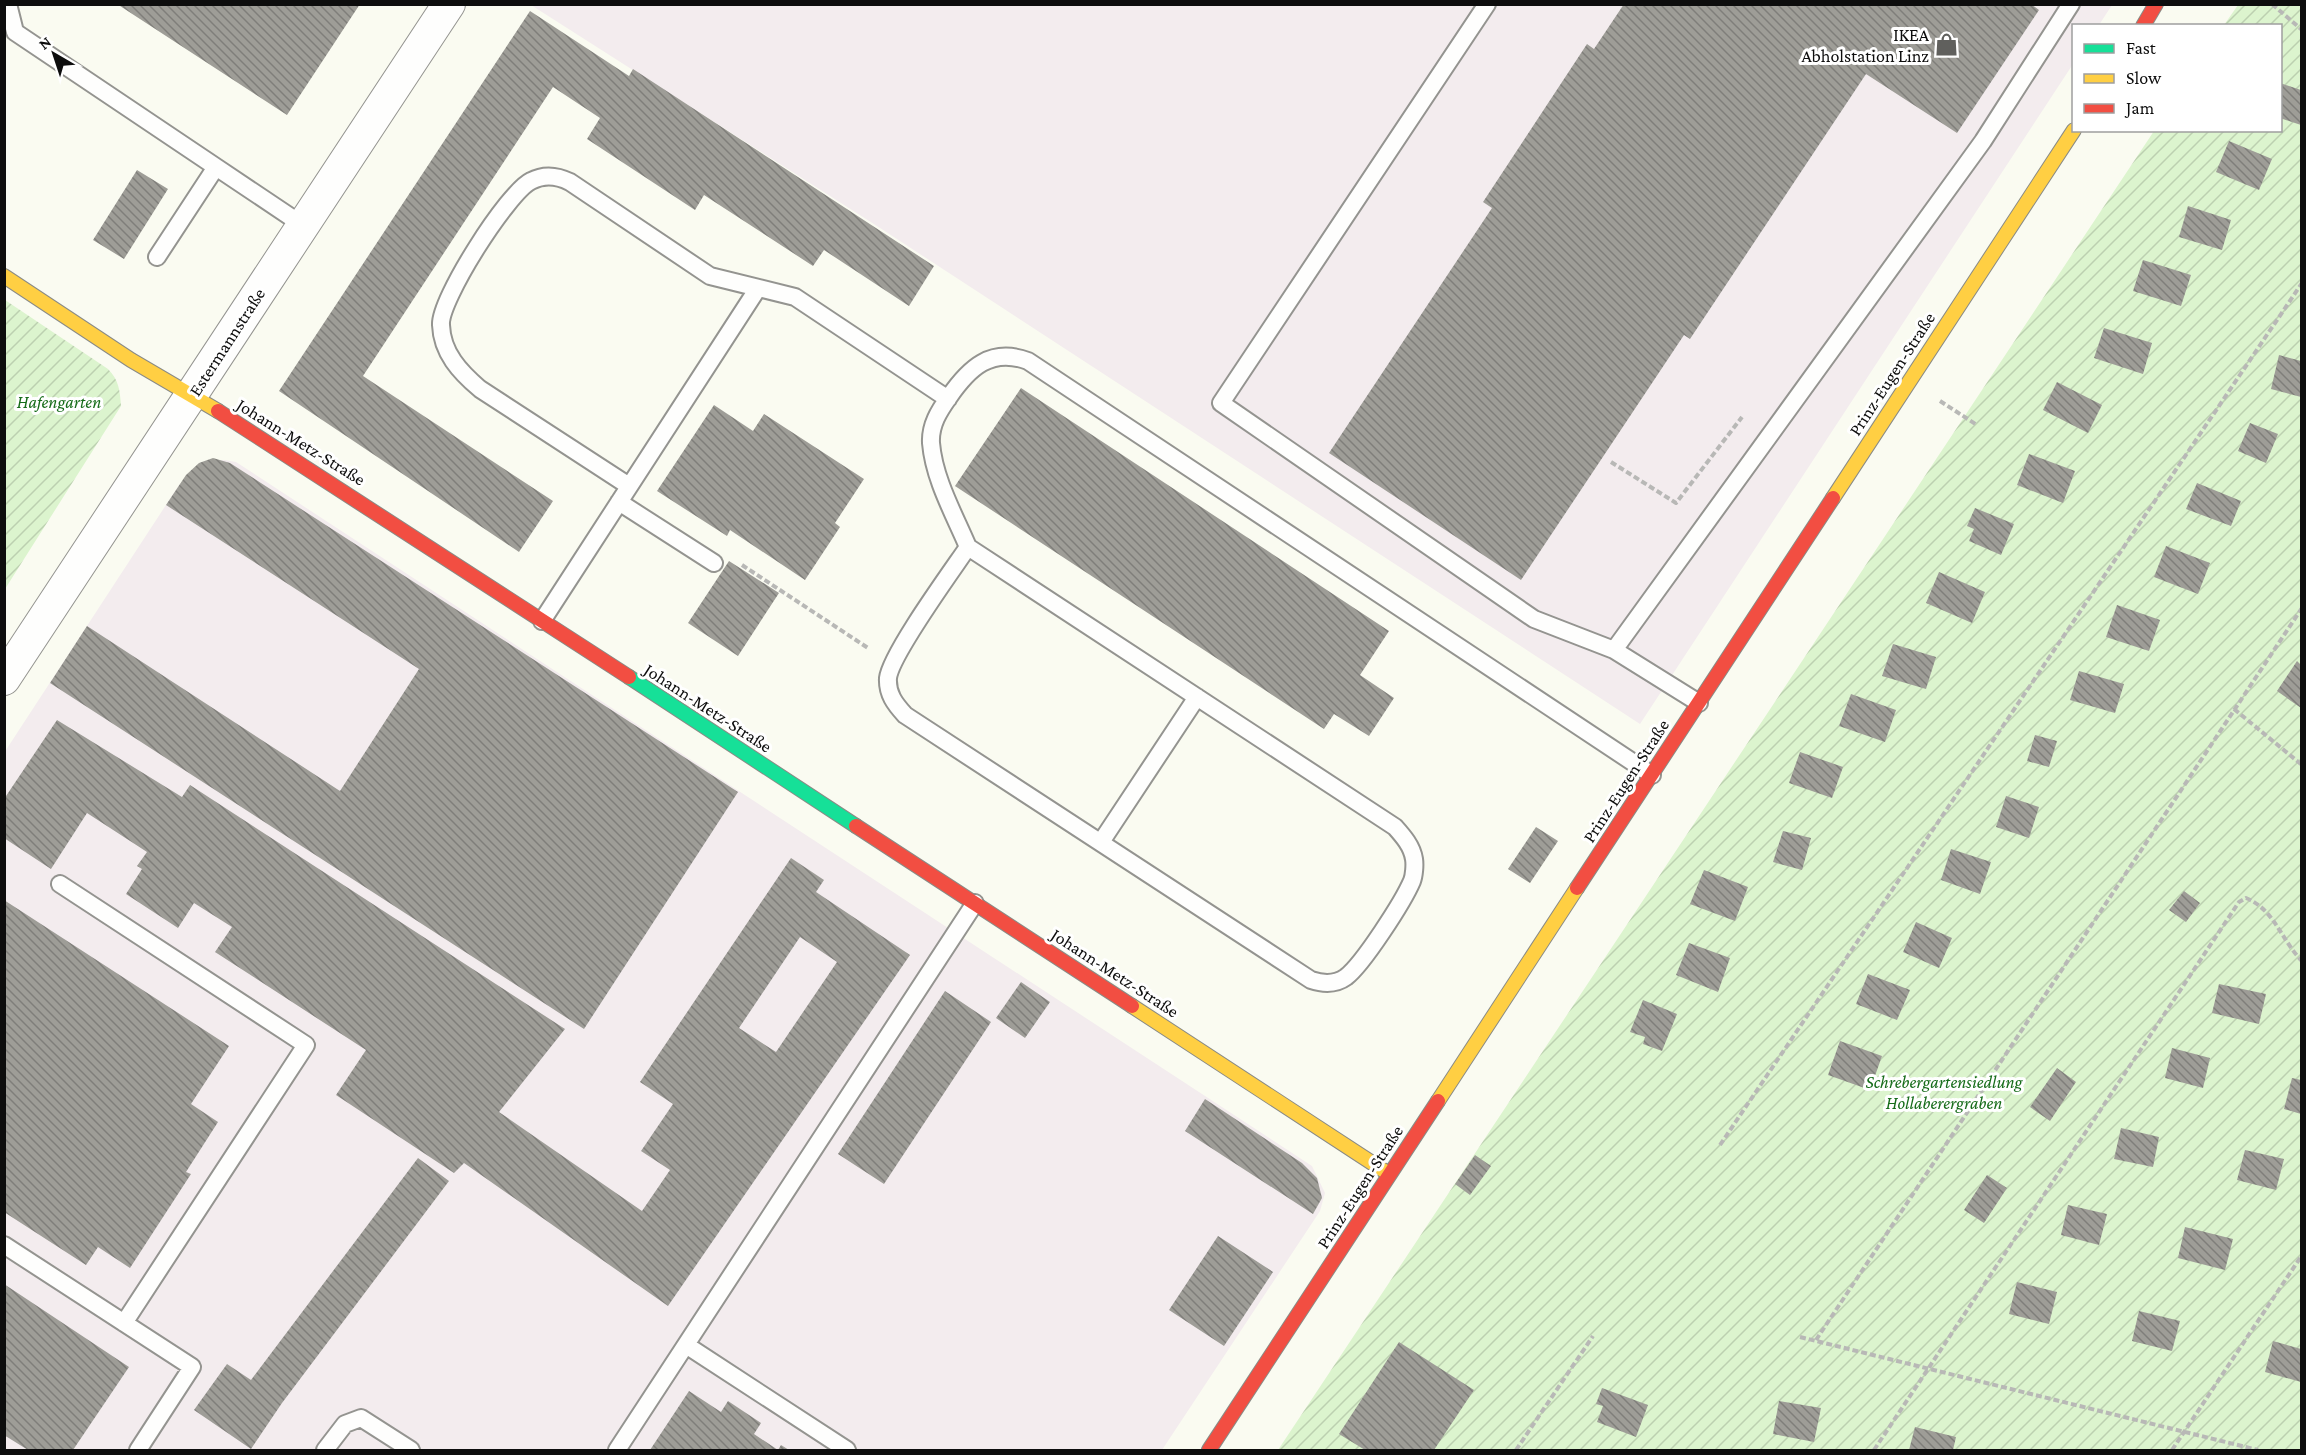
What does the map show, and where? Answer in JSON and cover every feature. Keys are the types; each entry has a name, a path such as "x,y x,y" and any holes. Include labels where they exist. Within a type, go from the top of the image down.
{"street":[{"name":"Estermannstraße","path":"4,680 449,4"},
{"path":"2144,24 2156,4"},
{"name":"Prinz-Eugen-Straße","path":"1209,1450 2073,132"},
{"name":"Johann-Metz-Straße","path":"4,276 131,360 257,434 1389,1174"}],"lane":[{"path":"8,4 15,32 304,226"},
{"path":"1487,4 1221,403 1534,619 1614,650 1699,703"},
{"path":"1614,650 1983,141 2071,4"},
{"path":"157,257 216,166"},
{"path":"629,486 491,397 460,371 447,351 441,324 446,299 515,193 532,180 552,176 570,182 710,276 795,297 948,399"},
{"path":"542,621 758,288"},
{"path":"968,547 892,664 889,692 905,715 1311,980 1322,984 1334,983 1355,968 1403,898 1413,878 1414,859 1408,842 1395,827 968,547 941,482 931,446 933,425 963,377 978,363 988,358 1010,356 1028,361 1652,775"},
{"path":"619,502 714,563"},
{"path":"1101,842 1197,697"},
{"path":"60,884 306,1045 124,1323"},
{"path":"617,1450 975,903"},
{"path":"4,1245 192,1367 138,1450"},
{"path":"686,1345 847,1450"},
{"path":"325,1450 345,1424 361,1418 411,1450"}],"path":[{"path":"2272,4 2301,30"},
{"path":"1720,1145 2301,283"},
{"path":"1961,414 1977,425"},
{"path":"714,563 718,566 725,555 892,664"},
{"path":"1816,1340 2301,608"},
{"path":"2235,709 2301,765"},
{"path":"1874,1450 2239,902 2246,898 2265,908 2288,946 2301,961"},
{"path":"2172,1450 2301,1254"},
{"path":"1516,1450 1593,1336"},
{"path":"1800,1337 2258,1450"}],"shaded area":[{"path":"531,5 2112,5 2100,24 2072,24 2072,66 1640,724 877,226"},
{"path":"224,460 236,462 1312,1166 1325,1193 1320,1211 1162,1450 5,1450 4,753 179,485 205,463"}],"green space":[{"name":"Schrebergartensiedlung Hollaberergraben","path":"2238,5 2301,5 2301,1450 1278,1450 2153,132 2282,132 2282,24 2225,24"},
{"name":"Hafengarten","path":"5,300 108,369 115,377 121,406 5,589"}],"building":[{"path":"117,4 360,4 287,115"},
{"path":"1624,4 2031,4 2039,10 1957,133 1866,74 1690,339 1684,335 1521,580 1329,453 1492,208 1483,202 1587,44 1594,49"},
{"path":"530,11 629,76 633,69 934,266 909,306 824,250 813,266 704,195 695,210 587,139 600,118 553,87 363,376 553,501 519,552 279,391"},
{"path":"2282,84 2301,90 2301,125 2282,119"},
{"path":"2229,141 2272,159 2259,190 2216,172"},
{"path":"137,170 168,189 124,259 93,240"},
{"path":"2188,206 2231,220 2222,250 2179,237"},
{"path":"2143,260 2191,275 2181,306 2133,291"},
{"path":"2104,328 2152,343 2143,374 2094,358"},
{"path":"2279,355 2301,361 2301,397 2271,389"},
{"path":"2057,382 2102,405 2088,433 2043,410"},
{"path":"1021,388 1389,631 1360,675 1394,698 1369,736 1334,714 1324,729 955,486"},
{"path":"714,405 753,431 764,414 864,479 835,523 840,527 805,580 730,530 727,536 657,491"},
{"path":"2250,423 2278,434 2266,463 2238,451"},
{"path":"2029,454 2075,471 2063,503 2017,485"},
{"path":"213,458 230,463 738,792 584,1029 50,683 87,626 340,791 419,669 166,505 186,475 199,463"},
{"path":"2197,483 2241,501 2231,526 2186,509"},
{"path":"1975,508 2014,524 2001,555 1969,541 1974,529 1967,526"},
{"path":"2166,546 2210,563 2198,594 2154,577"},
{"path":"729,561 779,593 738,656 688,623"},
{"path":"1939,572 1985,592 1972,623 1926,603"},
{"path":"2117,605 2160,620 2149,651 2106,637"},
{"path":"1893,644 1936,657 1926,689 1882,676"},
{"path":"2297,661 2301,665 2301,708 2277,691"},
{"path":"2079,671 2124,684 2115,713 2070,700"},
{"path":"1851,694 1896,710 1885,742 1839,726"},
{"path":"57,720 182,797 190,785 565,1029 499,1112 642,1211 670,1170 641,1151 673,1104 640,1082 791,858 824,880 816,892 910,955 668,1306 464,1163 454,1173 336,1095 366,1050 215,952 232,927 194,903 178,928 126,894 142,869 137,866 147,852 87,813 51,869 4,838 4,799","holes":["800,937 837,962 776,1052 739,1028"]},
{"path":"2035,735 2057,741 2049,767 2027,761"},
{"path":"1800,752 1843,767 1832,798 1789,783"},
{"path":"2006,796 2039,807 2029,838 1996,827"},
{"path":"1536,827 1558,841 1530,883 1508,869"},
{"path":"1783,831 1811,838 1802,870 1773,862"},
{"path":"1951,849 1991,862 1980,894 1941,880"},
{"path":"1704,870 1748,887 1735,921 1690,904"},
{"path":"2184,891 2200,903 2186,922 2169,910"},
{"path":"4,900 229,1046 191,1104 218,1122 186,1172 191,1174 130,1268 98,1247 86,1265 4,1212"},
{"path":"1916,922 1952,938 1939,968 1903,952"},
{"path":"1689,943 1730,958 1718,992 1676,975"},
{"path":"1868,974 1910,990 1897,1020 1856,1004"},
{"path":"1021,982 1050,1002 1025,1038 996,1018"},
{"path":"2219,984 2266,994 2259,1024 2212,1013"},
{"path":"945,991 991,1022 884,1184 838,1154"},
{"path":"1643,1000 1677,1014 1662,1051 1643,1044 1645,1037 1630,1032"},
{"path":"1840,1041 1882,1056 1870,1090 1828,1075"},
{"path":"2172,1048 2210,1058 2203,1088 2165,1078"},
{"path":"2057,1068 2076,1082 2050,1121 2030,1107"},
{"path":"2292,1078 2301,1080 2301,1114 2284,1109"},
{"path":"1205,1099 1302,1163 1317,1178 1322,1198 1313,1214 1185,1131"},
{"path":"2121,1128 2159,1137 2153,1167 2114,1159"},
{"path":"2245,1150 2284,1159 2276,1190 2237,1180"},
{"path":"1475,1155 1491,1166 1470,1195 1455,1184"},
{"path":"418,1158 449,1181 282,1403 251,1449 194,1410 227,1364 251,1380"},
{"path":"1987,1175 2007,1188 1984,1223 1964,1210"},
{"path":"2068,1205 2107,1214 2099,1245 2061,1235"},
{"path":"2185,1227 2233,1239 2225,1270 2178,1258"},
{"path":"1218,1236 1273,1272 1224,1346 1169,1310"},
{"path":"2017,1282 2057,1292 2049,1324 2009,1314"},
{"path":"4,1284 129,1367 73,1450 28,1450 4,1435"},
{"path":"2139,1311 2180,1321 2172,1351 2132,1341"},
{"path":"2273,1341 2301,1349 2301,1382 2265,1372"},
{"path":"1399,1342 1474,1390 1434,1450 1365,1450 1339,1434"},
{"path":"1602,1388 1648,1405 1636,1437 1597,1422 1603,1406 1596,1404"},
{"path":"689,1391 721,1412 728,1401 761,1423 754,1434 778,1450 650,1450"},
{"path":"1779,1401 1821,1408 1814,1442 1773,1434"},
{"path":"1915,1427 1956,1437 1953,1450 1909,1450"},
{"path":"781,1445 789,1450 778,1450"}],"traffic: fast":[{"path":"629,677 856,826"}],"traffic: slow":[{"path":"1833,498 2073,132"},
{"path":"4,276 131,360 218,411"},
{"path":"1438,1101 1577,888"},
{"path":"1132,1006 1389,1174"}],"traffic: jam":[{"path":"2144,24 2156,4"},
{"path":"218,411 629,677"},
{"path":"1577,888 1833,498"},
{"path":"856,826 1132,1006"},
{"path":"1209,1450 1438,1101"}],"place":[{"name":"IKEA Abholstation Linz","path":"1947,45"}]}
